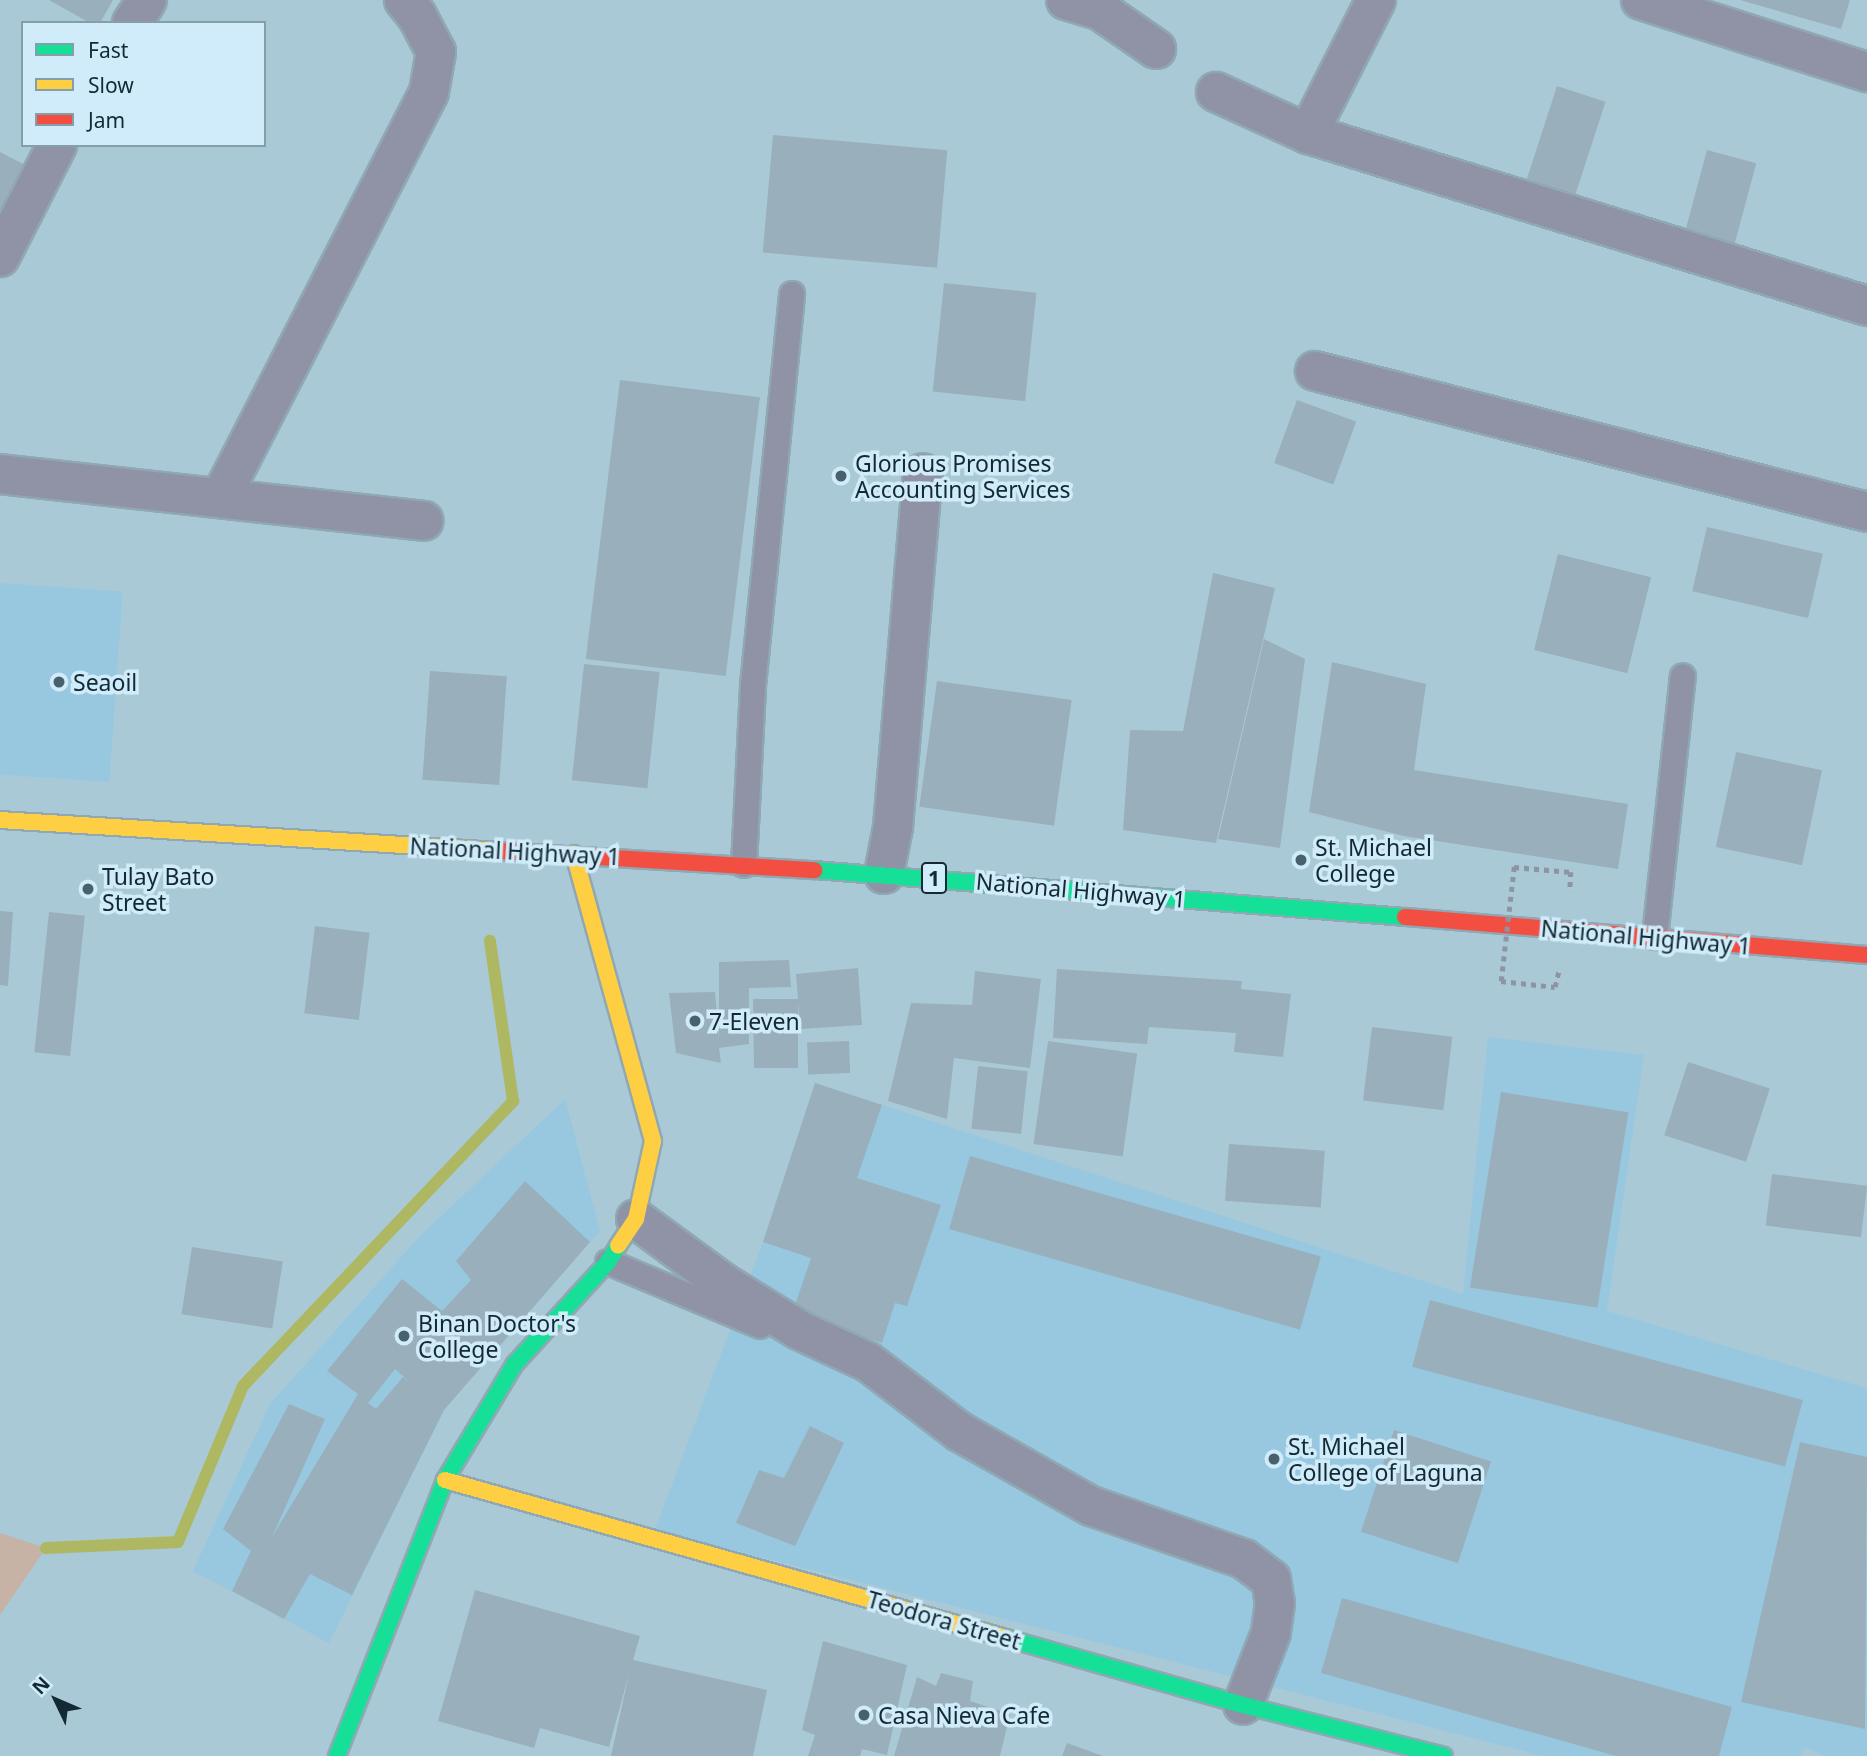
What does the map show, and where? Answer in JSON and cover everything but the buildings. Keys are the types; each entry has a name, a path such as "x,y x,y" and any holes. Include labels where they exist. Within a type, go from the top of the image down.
{"main road":[{"name":"National Highway 1","path":"0,820 884,874 1867,955"},
{"path":"337,1756 445,1480 514,1365 608,1262 636,1219 653,1141 574,854"},
{"name":"Teodora Street","path":"445,1480 1243,1705 1444,1756"}],"street":[{"path":"133,21 147,0"},
{"path":"220,498 429,92 436,52 417,16 404,0"},
{"path":"1066,0 1101,11 1156,49"},
{"path":"1308,134 1376,0"},
{"path":"1641,0 1867,72"},
{"path":"1216,92 1308,134 1867,306"},
{"path":"0,257 56,147"},
{"path":"1315,371 1867,512"},
{"path":"884,874 893,827 922,473"},
{"path":"0,474 423,521"},
{"path":"636,1219 723,1283 799,1330 868,1362 960,1432 1091,1506 1244,1559 1271,1579 1275,1603 1271,1633 1243,1705"}],"lane":[{"path":"744,866 753,686 792,294"},
{"path":"1655,937 1683,676"},
{"path":"608,1262 760,1326"}],"path":[{"path":"1555,987 1501,981 1514,867 1571,872"}],"shaded area":[{"name":"Seaoil","path":"0,583 123,592 109,782 0,774"},
{"name":"St. Michael College of Laguna","path":"1488,1037 1644,1055 1607,1311 1867,1388 1867,1756 1825,1756 1805,1747 1800,1756 1544,1756 655,1530 763,1242 815,1083 1463,1294"},
{"path":"565,1099 600,1231 444,1410 329,1643 193,1571 270,1404 419,1237"},
{"path":"0,1533 46,1548 0,1615"}],"waterway":[{"path":"46,1548 178,1542 243,1386 513,1101 490,941"}],"traffic: fast":[{"path":"814,870 1405,917"},
{"path":"337,1756 445,1480 514,1365 608,1262 618,1246"},
{"path":"1006,1638 1243,1705 1444,1756"}],"traffic: slow":[{"path":"0,820 500,851"},
{"path":"574,854 653,1141 636,1219 618,1246"},
{"path":"445,1480 1006,1638"}],"traffic: jam":[{"path":"500,851 814,870"},
{"path":"1405,917 1867,955"}],"place":[{"name":"Glorious Promises Accounting Services","path":"841,476"},
{"name":"Seaoil","path":"59,682"},
{"name":"St. Michael College","path":"1301,860"},
{"name":"Tulay Bato Street","path":"88,889"},
{"name":"7-Eleven","path":"695,1021"},
{"name":"Binan Doctor's College","path":"404,1336"},
{"name":"St. Michael College of Laguna","path":"1274,1459"},
{"name":"Casa Nieva Cafe","path":"864,1715"}]}
